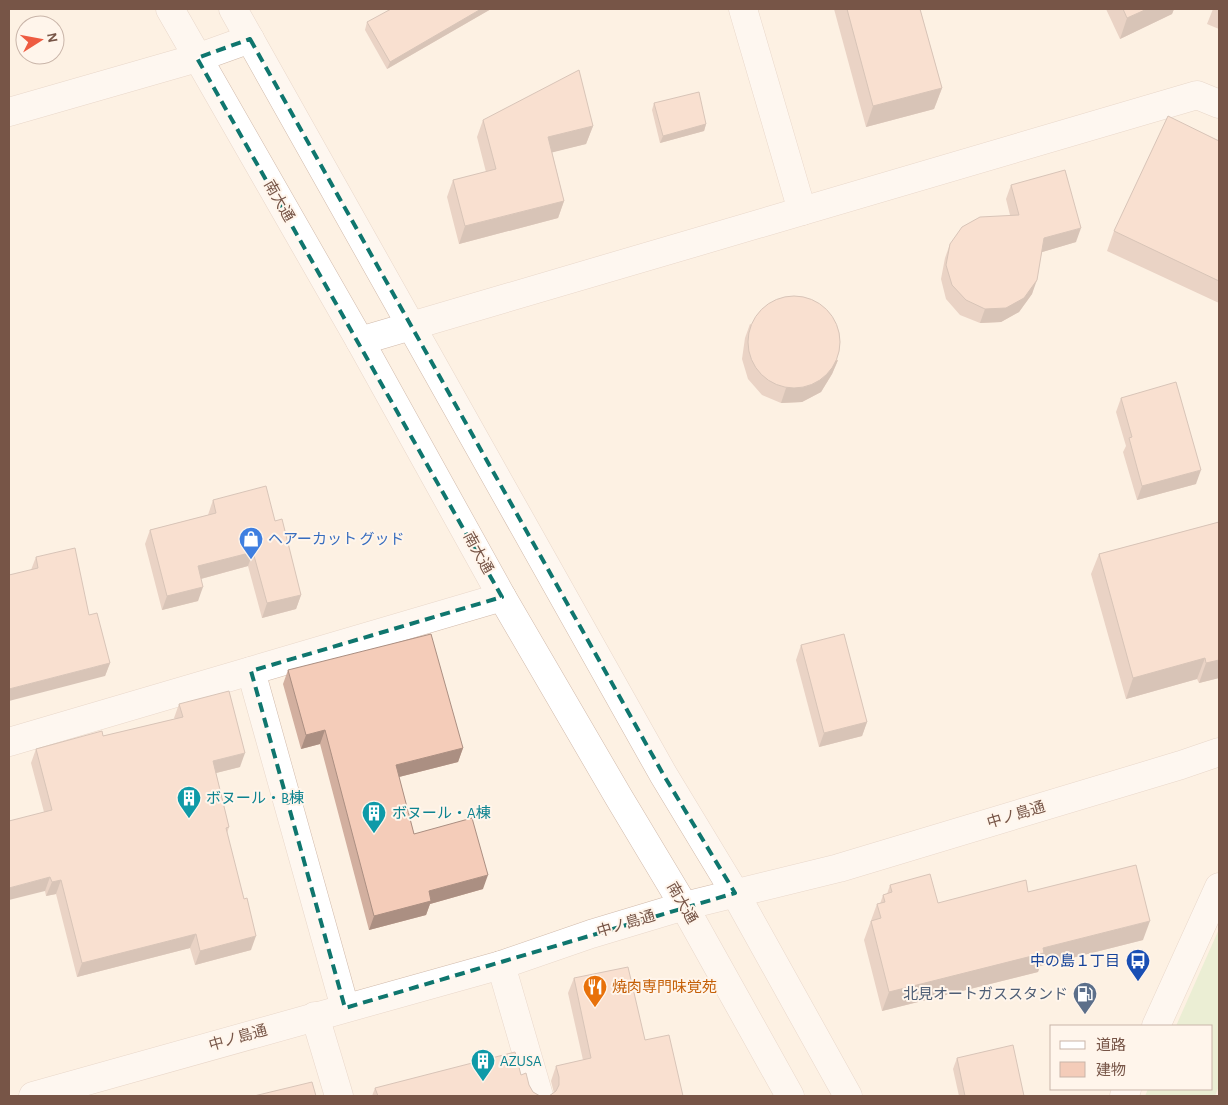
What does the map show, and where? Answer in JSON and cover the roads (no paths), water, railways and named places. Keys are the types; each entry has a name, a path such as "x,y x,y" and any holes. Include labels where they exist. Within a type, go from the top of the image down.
{"street":[{"name":"南大通","path":"170,9 360,341 502,597 684,906 790,1096"},
{"path":"233,9 663,774 736,893 848,1096"},
{"path":"743,9 802,211"},
{"path":"9,112 197,58 250,39"},
{"path":"360,341 1198,94 1219,104"},
{"path":"9,742 502,597"},
{"path":"251,672 345,1008"},
{"name":"中ノ島通","path":"33,1096 501,965 591,934 684,906 838,868 1219,752"},
{"path":"1156,1025 1219,887"},
{"path":"501,965 539,1096"},
{"path":"315,1016 339,1096"}],"place":[{"name":"ヘアーカット グッド","path":"251,560"},
{"name":"ボヌール・B棟","path":"189,819"},
{"name":"ボヌール・A棟","path":"374,834"},
{"name":"中の島１丁目","path":"1138,982"},
{"name":"焼肉専門味覚苑","path":"595,1008"},
{"name":"北見オートガススタンド","path":"1085,1015"},
{"name":"AZUSA","path":"483,1082"}]}
